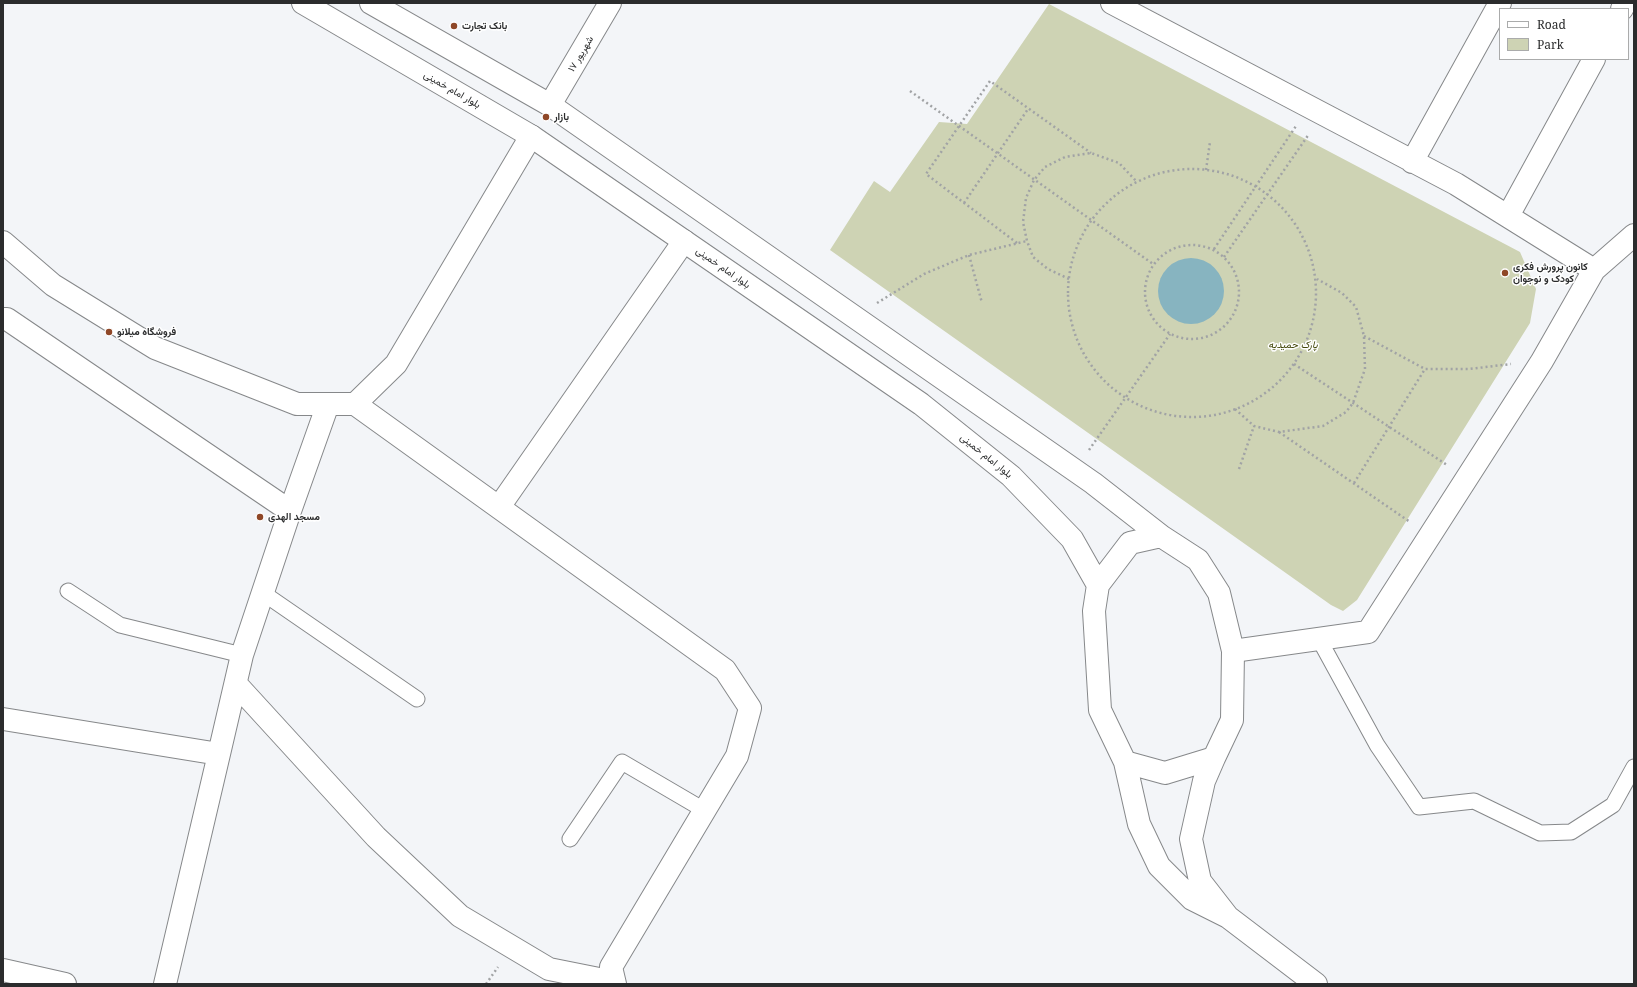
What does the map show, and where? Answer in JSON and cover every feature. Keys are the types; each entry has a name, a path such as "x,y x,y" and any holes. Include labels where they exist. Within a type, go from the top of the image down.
{"street":[{"name":"بلوار امام خمینی","path":"303,3 531,136 921,404 1011,476 1072,539 1098,585"},
{"path":"371,3 550,105 1074,471 1161,536 1198,560 1220,592 1233,651 1232,720 1204,781 1191,839 1200,881 1228,917"},
{"name":"۱۷ شهریور","path":"550,105 610,3"},
{"path":"1112,3 1456,184 1594,270"},
{"path":"1412,162 1500,3"},
{"path":"1508,216 1593,60"},
{"path":"355,404 396,364 531,136"},
{"path":"1233,651 1368,632 1542,361 1594,270 1634,235"},
{"path":"499,507 684,241"},
{"path":"3,242 53,285 155,348 297,404 355,404 725,670 750,708 737,756 611,967 614,983 549,969 460,916 376,837 236,684"},
{"path":"3,319 7,319 290,511"},
{"path":"164,984 242,655 290,511 328,404"},
{"path":"1161,536 1130,543 1098,585 1094,611 1100,710 1125,762 1139,824 1159,866 1192,899 1228,917 1316,984"},
{"path":"3,719 218,754"},
{"path":"1125,762 1165,773 1214,758"},
{"path":"3,970 65,984"}],"lane":[{"path":"68,591 120,625 242,655"},
{"path":"263,593 416,699"},
{"path":"1319,639 1376,745 1419,807 1474,801 1540,833 1571,832 1613,805 1634,767"},
{"path":"570,839 622,762 704,810"}],"path":[{"path":"1017,243 926,174 990,81 1091,153 1119,162 1137,182"},
{"path":"910,91 1090,221 1153,264"},
{"path":"964,203 1028,109"},
{"path":"1214,249 1256,185 1316,111"},
{"path":"1224,257 1268,194 1316,111"},
{"path":"1206,170 1210,142"},
{"path":"1069,279 1048,269 1033,257 1027,241 1023,222 1026,198 1034,180 1045,167 1064,157 1091,153"},
{"path":"1188,168 1206,170 1225,172 1256,185 1288,211 1308,243 1317,279 1316,317 1303,352 1294,364 1281,381 1250,404 1215,416 1178,417 1142,407 1110,387 1086,359 1071,325 1067,288 1074,251 1090,221 1118,192 1152,174 1188,168"},
{"path":"854,317 924,274 969,255 1027,241"},
{"path":"1193,244 1214,249 1224,257 1230,262 1239,282 1239,303 1229,322 1212,335 1191,340 1170,334 1154,320 1144,301 1145,280 1153,264 1172,248 1193,244"},
{"path":"969,255 982,303"},
{"path":"1279,432 1323,426 1346,412 1353,403 1365,369 1364,336 1356,307 1342,293 1317,279"},
{"path":"1074,471 1170,334"},
{"path":"1364,336 1425,369 1469,369 1542,361"},
{"path":"1294,364 1467,478"},
{"path":"1354,483 1425,369"},
{"path":"1235,409 1254,426 1279,432 1430,536"},
{"path":"1239,469 1254,426"}],"green space":[{"name":"پارک حمیدیه","path":"1049,4 1520,252 1536,289 1530,323 1357,600 1343,611 1331,605 830,250 874,181 890,192 939,122 967,124"}],"water":[{"path":"1191,258 1204,261 1214,268 1221,278 1224,291 1221,304 1214,314 1204,321 1191,324 1178,321 1168,314 1161,304 1158,291 1161,278 1168,268 1178,261"}],"place":[{"name":"بانک تجارت","path":"454,26"},
{"name":"بازار","path":"546,117"},
{"name":"کانون پرورش فکری کودک و نوجوان","path":"1505,273"},
{"name":"فروشگاه میلانو","path":"109,332"},
{"name":"مسجد الهدی","path":"260,517"}]}
